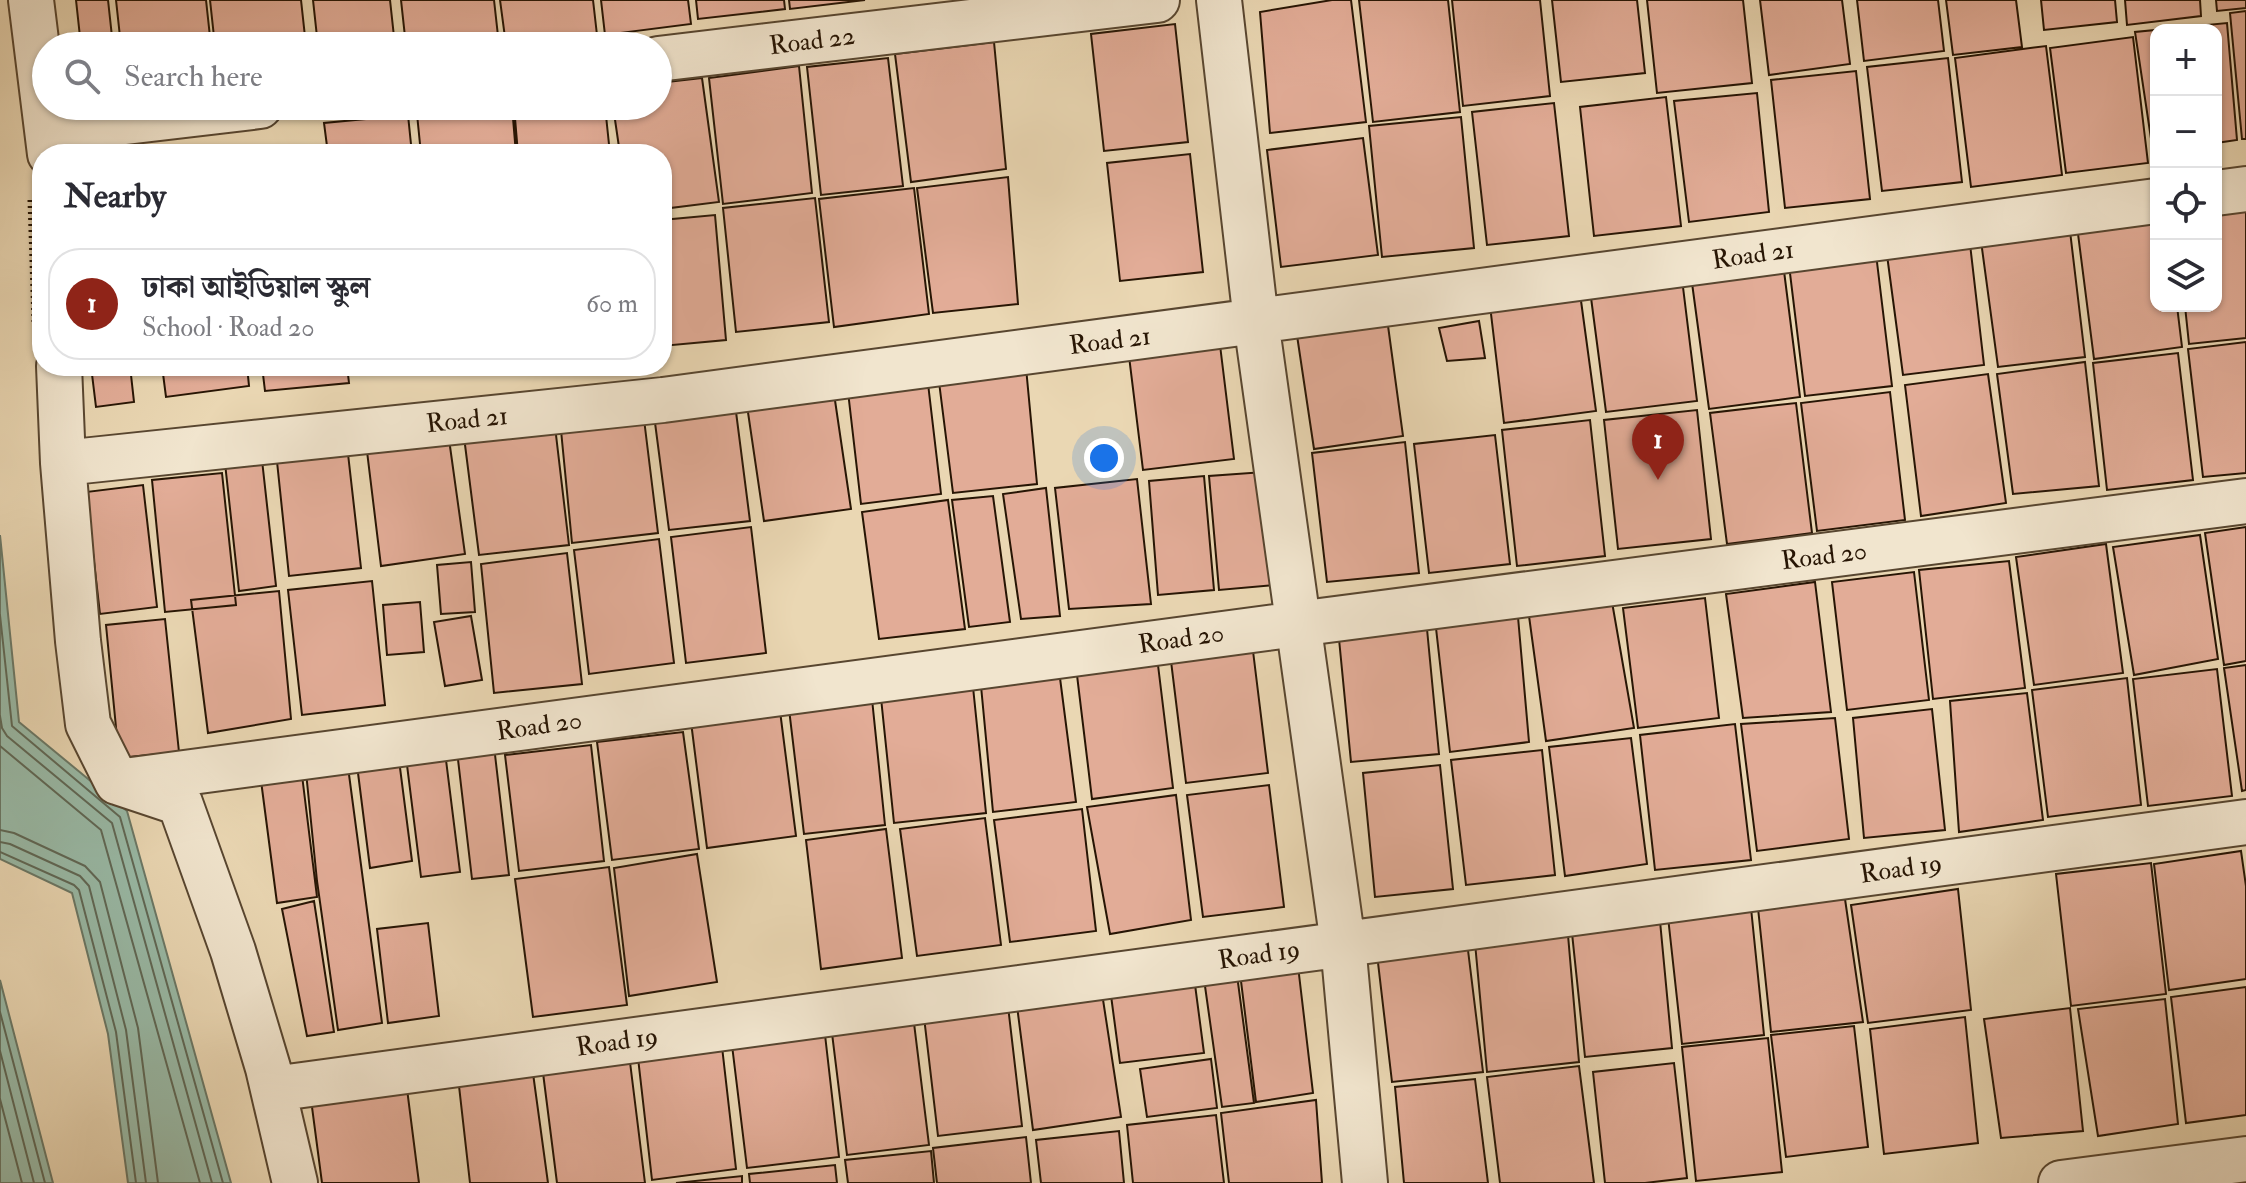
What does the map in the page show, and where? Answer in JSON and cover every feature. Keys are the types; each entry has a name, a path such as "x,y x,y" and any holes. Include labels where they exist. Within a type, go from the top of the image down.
{"street":[{"path":"31,0 35,32"},
{"name":"Road 22","path":"672,57 1157,0"},
{"path":"1219,0 1256,321 1343,944 1365,1183"},
{"path":"47,120 50,142 178,120"},
{"path":"2222,192 2246,189"},
{"name":"Road 21","path":"63,463 663,400 2150,202"},
{"path":"59,376 63,463 88,724 117,782 180,803 233,951 273,1089 295,1183"},
{"name":"Road 20","path":"117,782 2246,501"},
{"name":"Road 19","path":"273,1089 2246,822"},
{"path":"2061,1183 2246,1159"}],"water":[{"path":"0,535 19,722 127,811 231,1183 128,1183 108,1034 72,893 0,859"},
{"path":"0,980 53,1183 0,1183"}],"building":[{"path":"76,0 108,0 111,32 79,32"},
{"path":"116,0 206,0 209,32 119,32"},
{"path":"210,0 301,0 304,32 213,32"},
{"path":"313,0 390,0 393,32 316,32"},
{"path":"401,0 494,0 498,32 404,32"},
{"path":"500,0 593,0 597,32 504,32"},
{"path":"601,0 688,0 691,24 605,32"},
{"path":"696,0 784,0 785,9 698,19"},
{"path":"789,0 865,0 790,9"},
{"path":"1332,0 1351,0 1366,122 1270,133 1260,12"},
{"path":"1359,0 1448,0 1460,112 1373,122"},
{"path":"1452,0 1540,0 1550,96 1463,106"},
{"path":"1552,0 1637,0 1645,73 1561,82"},
{"path":"1647,0 1743,0 1752,83 1657,93"},
{"path":"1760,0 1842,0 1850,64 1769,75"},
{"path":"1857,0 1938,0 1944,51 1864,61"},
{"path":"1946,0 2016,0 2022,47 1953,55"},
{"path":"2041,0 2115,0 2117,22 2044,30"},
{"path":"2125,0 2200,0 2201,16 2127,25"},
{"path":"2216,0 2246,0 2246,8 2217,11"},
{"path":"2246,11 2246,139 2242,139 2230,13"},
{"path":"2227,23 2237,140 2222,142 2222,24 2217,24"},
{"path":"1175,24 1188,142 1104,151 1091,34"},
{"path":"2150,31 2150,132 2135,32"},
{"path":"2133,37 2148,163 2066,173 2050,48"},
{"path":"994,42 1006,169 911,182 895,54"},
{"path":"2046,46 2062,175 1971,187 1955,58"},
{"path":"888,58 903,186 821,195 807,67"},
{"path":"1948,58 1962,182 1882,191 1867,67"},
{"path":"799,66 812,193 723,204 709,78"},
{"path":"1856,71 1870,199 1785,208 1771,80"},
{"path":"702,78 719,202 672,208 672,144 619,144 615,120 672,120 672,81"},
{"path":"1757,93 1769,212 1689,222 1674,101"},
{"path":"1666,97 1681,226 1594,236 1580,107"},
{"path":"1554,103 1569,236 1487,245 1472,112"},
{"path":"1461,117 1474,248 1382,257 1369,126"},
{"path":"409,120 411,144 327,144 324,123"},
{"path":"418,120 513,120 515,144 420,144"},
{"path":"515,120 606,120 609,144 517,144"},
{"path":"1363,138 1378,255 1281,267 1267,150"},
{"path":"1190,154 1203,272 1120,281 1107,163"},
{"path":"1008,177 1018,304 933,313 917,188"},
{"path":"914,188 929,314 834,327 819,199"},
{"path":"815,198 829,322 736,332 723,208"},
{"path":"2246,209 2246,338 2189,344 2186,312 2222,312 2222,211"},
{"path":"715,215 726,340 672,345 672,219"},
{"path":"2150,218 2150,312 2178,312 2182,347 2094,359 2077,226"},
{"path":"2070,231 2085,357 1998,367 1981,241"},
{"path":"1970,244 1984,365 1903,375 1887,255"},
{"path":"1876,254 1892,386 1805,396 1789,265"},
{"path":"1784,271 1800,397 1709,409 1692,283"},
{"path":"1682,279 1697,401 1606,412 1590,290"},
{"path":"1579,286 1596,411 1504,423 1489,297"},
{"path":"1386,311 1403,436 1314,449 1295,322"},
{"path":"1479,321 1485,358 1447,361 1439,328"},
{"path":"2246,342 2246,473 2203,477 2188,349"},
{"path":"1220,345 1234,459 1143,470 1129,356"},
{"path":"2178,353 2193,480 2107,490 2093,363"},
{"path":"1025,357 1037,484 953,493 937,366"},
{"path":"2085,362 2099,486 2013,494 1997,374"},
{"path":"1988,374 2006,503 1921,516 1905,385"},
{"path":"927,375 941,494 861,504 847,383"},
{"path":"92,376 131,376 134,402 96,407"},
{"path":"163,376 248,376 249,386 166,397"},
{"path":"263,376 348,376 349,383 265,391"},
{"path":"832,380 851,509 764,521 745,392"},
{"path":"1890,392 1905,520 1817,531 1801,403"},
{"path":"1796,403 1812,533 1727,544 1710,413"},
{"path":"735,404 750,521 669,530 654,415"},
{"path":"1697,410 1711,539 1618,549 1604,420"},
{"path":"643,411 658,533 572,543 560,420"},
{"path":"554,418 569,545 479,555 463,429"},
{"path":"1590,420 1605,556 1517,566 1502,430"},
{"path":"448,432 465,554 381,566 366,443"},
{"path":"1495,435 1510,564 1429,573 1414,444"},
{"path":"1405,442 1419,573 1327,582 1312,453"},
{"path":"347,445 361,568 289,576 276,452"},
{"path":"261,451 276,586 239,591 224,454"},
{"path":"1264,472 1274,585 1219,590 1209,476"},
{"path":"222,473 236,605 165,612 152,480"},
{"path":"1204,476 1214,590 1158,595 1149,481"},
{"path":"1137,479 1151,604 1069,609 1055,488"},
{"path":"143,485 157,607 100,614 86,492"},
{"path":"1046,488 1060,616 1021,619 1003,494"},
{"path":"993,496 1010,622 969,627 952,500"},
{"path":"948,500 965,629 879,639 862,512"},
{"path":"751,527 766,653 686,663 671,537"},
{"path":"2246,527 2246,661 2224,665 2205,533"},
{"path":"2200,535 2218,659 2134,675 2113,547"},
{"path":"659,539 674,663 589,674 574,550"},
{"path":"2106,544 2123,673 2034,685 2016,557"},
{"path":"567,553 582,684 494,693 481,564"},
{"path":"2009,561 2025,688 1933,699 1919,570"},
{"path":"471,562 475,612 441,614 437,565"},
{"path":"1914,572 1929,700 1847,710 1832,582"},
{"path":"372,581 385,705 302,715 288,590"},
{"path":"1815,582 1831,712 1743,718 1726,594"},
{"path":"279,591 291,719 208,733 191,600"},
{"path":"1705,598 1719,718 1638,728 1623,608"},
{"path":"420,602 424,652 387,655 383,605"},
{"path":"1612,602 1634,728 1546,741 1529,616"},
{"path":"471,616 482,680 445,686 434,622"},
{"path":"1518,617 1529,742 1450,752 1436,628"},
{"path":"165,619 179,752 119,758 106,625"},
{"path":"1427,629 1439,754 1351,762 1339,639"},
{"path":"1253,651 1268,773 1186,783 1171,661"},
{"path":"1158,665 1173,788 1092,799 1077,675"},
{"path":"2246,665 2246,790 2242,791 2224,668"},
{"path":"2217,669 2232,796 2148,806 2133,679"},
{"path":"1060,678 1076,802 993,812 981,686"},
{"path":"2127,678 2141,805 2048,817 2032,690"},
{"path":"973,687 986,813 894,823 881,698"},
{"path":"2027,693 2043,820 1959,832 1950,701"},
{"path":"872,699 885,825 804,834 789,709"},
{"path":"1932,709 1945,830 1864,838 1853,718"},
{"path":"780,711 796,836 707,848 691,722"},
{"path":"1835,718 1849,839 1757,851 1741,724"},
{"path":"1735,724 1751,860 1655,870 1640,735"},
{"path":"683,732 699,849 612,860 597,742"},
{"path":"1631,738 1647,864 1565,876 1549,747"},
{"path":"591,745 604,861 519,871 505,755"},
{"path":"494,746 509,875 472,879 457,751"},
{"path":"1542,750 1555,875 1466,885 1451,760"},
{"path":"445,752 460,872 421,877 406,757"},
{"path":"399,760 412,861 370,868 357,765"},
{"path":"1440,765 1453,889 1375,897 1363,773"},
{"path":"301,767 317,897 277,903 260,773"},
{"path":"348,767 382,1023 338,1030 317,881 306,772"},
{"path":"1269,785 1284,907 1203,917 1187,795"},
{"path":"1176,795 1191,920 1110,934 1087,807"},
{"path":"1082,809 1096,931 1010,942 994,820"},
{"path":"985,818 1001,945 917,956 900,829"},
{"path":"886,829 902,958 821,969 806,840"},
{"path":"2241,851 2246,886 2246,979 2169,990 2154,864"},
{"path":"697,854 717,982 629,996 614,868"},
{"path":"2151,863 2166,994 2071,1006 2056,874"},
{"path":"609,867 627,1005 533,1017 515,879"},
{"path":"1958,889 1971,1010 1868,1023 1851,905"},
{"path":"1845,899 1863,1022 1771,1032 1758,908"},
{"path":"314,901 334,1032 307,1036 282,909"},
{"path":"1751,908 1764,1035 1682,1044 1668,917"},
{"path":"1660,921 1672,1048 1585,1057 1572,933"},
{"path":"428,923 439,1016 388,1023 377,929"},
{"path":"1568,935 1579,1062 1487,1072 1475,943"},
{"path":"1467,942 1483,1072 1392,1082 1377,954"},
{"path":"1298,966 1313,1093 1256,1102 1240,973"},
{"path":"1237,975 1254,1103 1222,1107 1204,979"},
{"path":"1194,977 1204,1053 1120,1063 1110,988"},
{"path":"2246,987 2246,1115 2186,1123 2171,997"},
{"path":"1102,993 1121,1117 1033,1130 1017,1006"},
{"path":"2165,999 2178,1124 2098,1136 2078,1009"},
{"path":"1008,1006 1022,1126 938,1136 924,1017"},
{"path":"2070,1008 2083,1131 2001,1138 1984,1019"},
{"path":"913,1015 929,1145 847,1155 831,1025"},
{"path":"1965,1017 1978,1143 1884,1154 1870,1029"},
{"path":"824,1026 839,1157 747,1168 731,1037"},
{"path":"1854,1026 1868,1147 1786,1157 1771,1035"},
{"path":"721,1038 736,1169 652,1180 637,1049"},
{"path":"1768,1038 1782,1172 1696,1181 1682,1047"},
{"path":"629,1054 645,1183 557,1183 542,1065"},
{"path":"1211,1059 1217,1108 1147,1117 1140,1069"},
{"path":"1674,1063 1687,1178 1645,1183 1605,1183 1593,1072"},
{"path":"532,1066 548,1183 470,1183 458,1077"},
{"path":"1579,1066 1594,1183 1500,1183 1487,1077"},
{"path":"1475,1079 1488,1183 1404,1183 1395,1087"},
{"path":"406,1081 419,1183 322,1183 310,1092"},
{"path":"1316,1100 1322,1183 1229,1183 1221,1113"},
{"path":"1216,1115 1224,1183 1133,1183 1127,1125"},
{"path":"1119,1131 1124,1183 1041,1183 1036,1140"},
{"path":"1026,1137 1031,1183 937,1183 933,1148"},
{"path":"931,1151 934,1183 848,1183 845,1160"},
{"path":"835,1165 837,1183 750,1183 749,1174"},
{"path":"742,1176 742,1183 676,1183"}],"place":[{"name":"ঢাকা আইডিয়াল স্কুল","path":"1658,480"}]}
